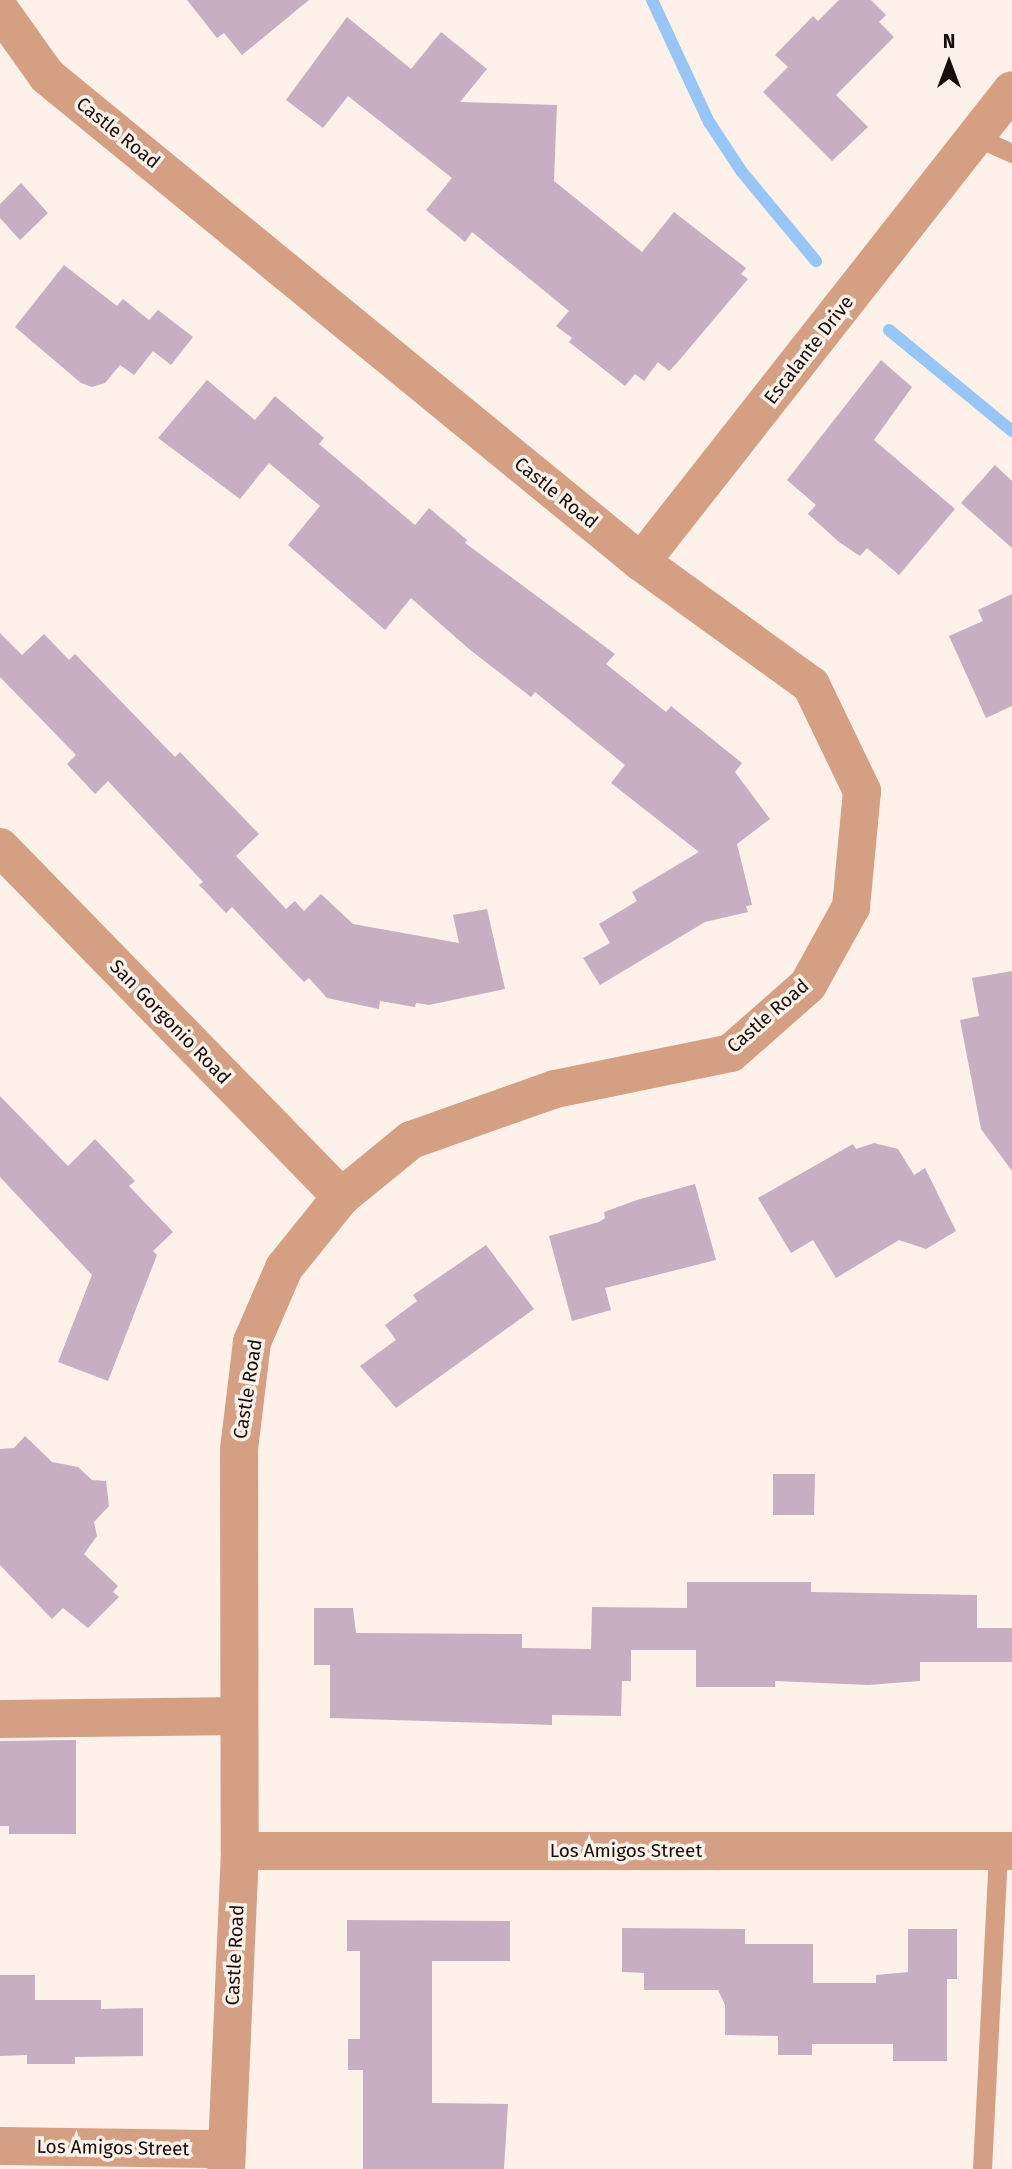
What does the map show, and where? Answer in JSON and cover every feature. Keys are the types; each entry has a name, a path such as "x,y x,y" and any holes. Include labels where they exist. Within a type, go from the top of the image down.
{"street":[{"name":"Castle Road","path":"0,10 47,76 641,562 811,685 862,791 851,907 808,985 731,1053 555,1089 411,1140 341,1198 284,1268 252,1342 239,1449 240,1851 226,2159"},
{"name":"Escalante Drive","path":"641,562 1012,90"},
{"name":"San Gorgonio Road","path":"0,848 341,1198"},
{"path":"0,1719 239,1716"},
{"name":"Los Amigos Street","path":"240,1851 1005,1851"},
{"name":"Los Amigos Street","path":"0,2146 226,2159"}],"lane":[{"path":"976,137 1012,153"},
{"path":"982,2169 1005,1851"}],"building":[{"path":"187,0 309,0 242,55 224,33 217,38"},
{"path":"839,0 871,0 886,15 879,22 894,37 836,95 868,127 832,161 763,92 788,67 775,55 813,16 818,21"},
{"path":"347,17 411,69 441,32 487,69 460,102 557,105 554,181 642,252 674,212 746,268 741,274 748,279 669,371 658,362 644,381 635,374 625,386 569,342 572,338 556,326 569,311 472,232 465,242 426,210 452,178 348,96 323,128 286,100"},
{"path":"21,183 48,213 20,240 0,218 0,204"},
{"path":"64,265 117,306 123,299 149,320 158,310 193,337 171,365 153,351 134,375 120,365 105,383 92,387 81,383 15,327"},
{"path":"881,360 912,387 874,440 955,509 899,575 867,548 860,556 839,542 808,514 816,505 787,480"},
{"path":"207,380 255,420 275,396 324,438 319,444 415,525 429,508 467,540 465,543 615,654 606,664 666,712 671,706 742,763 735,772 770,819 737,844 752,905 746,906 748,912 705,922 600,985 583,958 610,943 599,924 637,901 632,892 699,852 611,783 625,765 535,692 531,697 469,649 411,598 385,630 288,545 320,506 269,463 240,499 158,438"},
{"path":"995,465 1012,481 1012,548 961,503"},
{"path":"1012,594 1012,706 986,718 949,636 983,621 978,610"},
{"path":"0,633 22,655 44,634 69,660 75,654 175,757 180,752 259,834 236,856 286,909 295,901 304,911 321,894 353,924 459,943 453,915 487,909 505,989 429,1005 416,1003 415,1007 380,1001 379,1009 327,998 309,978 304,982 232,907 226,913 199,885 203,882 108,781 95,794 67,764 76,755 0,677"},
{"path":"1012,971 1012,1171 981,1129 960,1020 979,1016 972,978"},
{"path":"0,1096 68,1166 95,1139 135,1181 129,1186 173,1232 153,1251 157,1255 108,1381 58,1362 92,1275 0,1177"},
{"path":"874,1143 898,1149 914,1175 925,1168 956,1231 926,1249 899,1240 836,1278 813,1240 791,1253 758,1198 853,1144 856,1149"},
{"path":"695,1184 716,1260 605,1288 611,1310 572,1321 549,1236 599,1222 605,1218 604,1212 637,1200"},
{"path":"486,1245 534,1309 396,1408 360,1366 396,1340 385,1325 417,1301 413,1295"},
{"path":"25,1436 52,1462 78,1467 92,1480 106,1481 109,1506 94,1522 97,1536 84,1554 118,1586 113,1592 119,1597 88,1628 63,1608 52,1619 0,1565 0,1449 14,1448"},
{"path":"773,1474 815,1474 814,1515 773,1515"},
{"path":"687,1582 811,1582 811,1592 977,1595 977,1628 1012,1628 1012,1662 920,1662 920,1681 868,1685 775,1681 775,1687 696,1687 696,1650 631,1650 631,1681 622,1681 621,1716 552,1715 552,1725 330,1718 330,1665 314,1665 314,1608 353,1608 356,1633 522,1634 522,1648 591,1649 592,1607 687,1608"},
{"path":"76,1740 76,1834 9,1834 9,1826 0,1826 0,1741"},
{"path":"347,1920 510,1921 510,1961 432,1961 432,2103 508,2104 504,2169 363,2169 363,2070 348,2070 348,2039 360,2039 360,1951 347,1951"},
{"path":"622,1928 745,1929 745,1944 813,1944 813,1983 876,1983 876,1975 908,1972 908,1929 957,1929 957,1979 947,1979 947,2061 893,2061 893,2044 812,2044 812,2055 778,2055 778,2036 725,2035 725,2005 718,1990 644,1990 644,1973 622,1972"},
{"path":"0,1975 35,1975 35,2000 101,2000 101,2009 143,2008 143,2056 75,2057 75,2064 27,2064 27,2055 0,2056"}],"waterway":[{"path":"652,0 709,122 742,172 816,261"},
{"path":"889,330 1012,431"}]}
